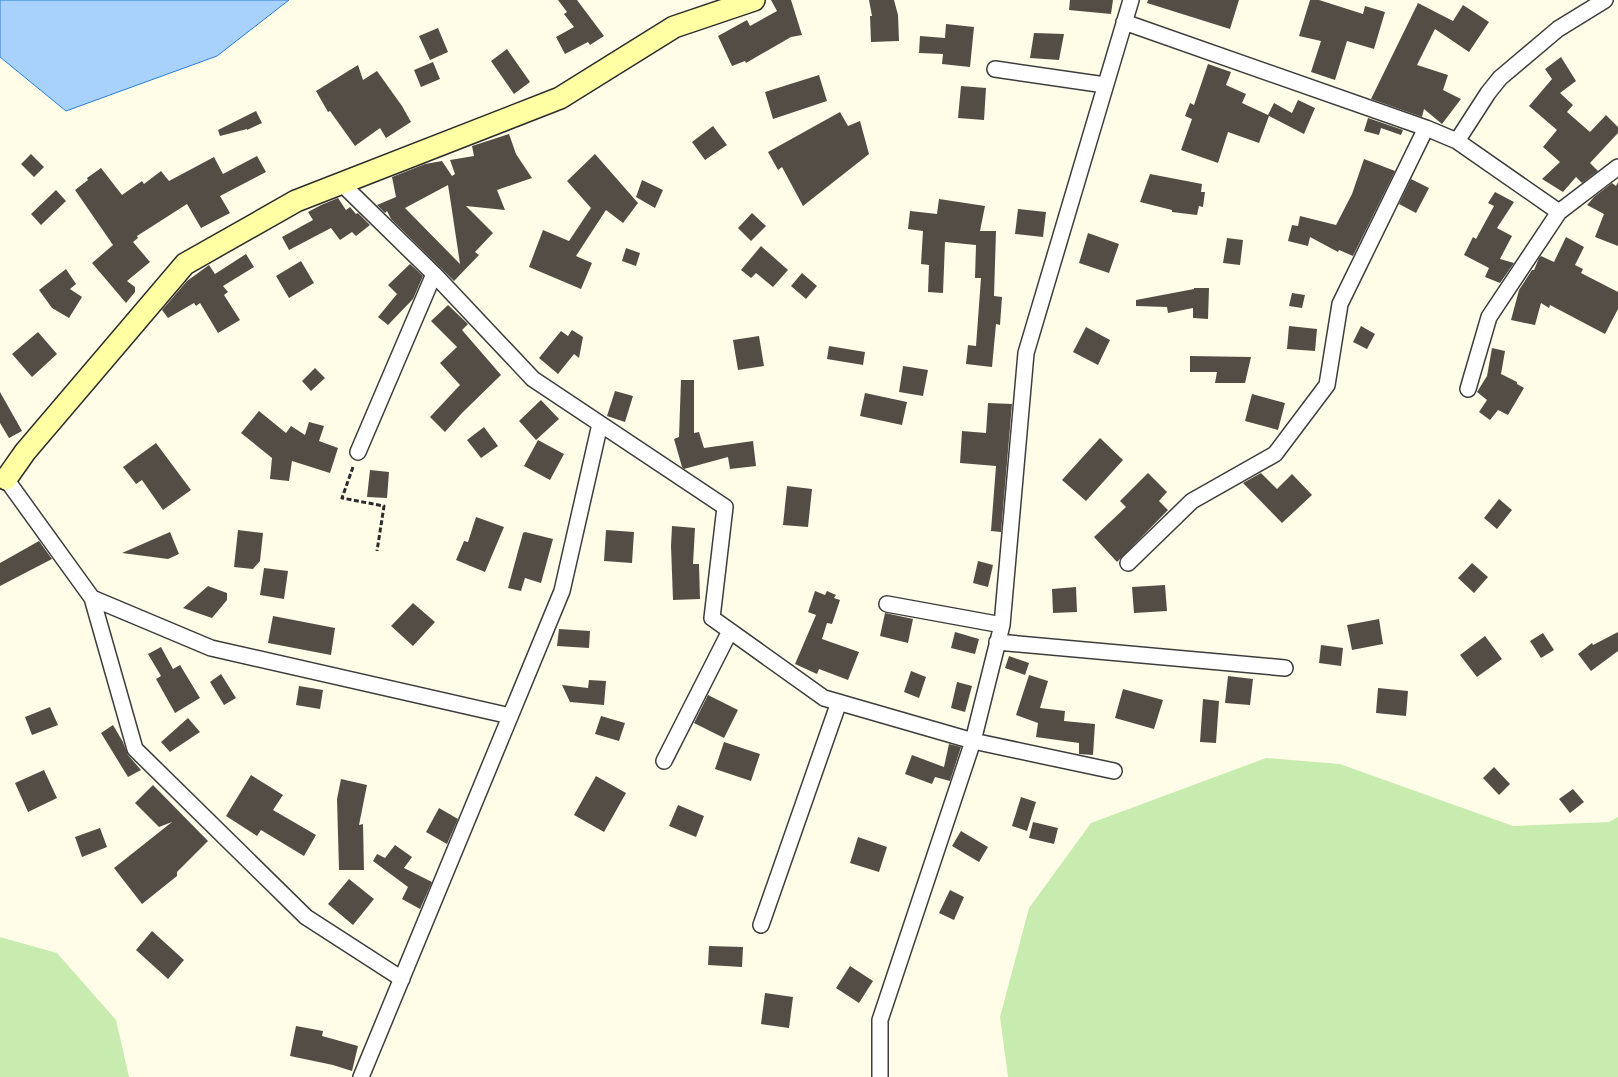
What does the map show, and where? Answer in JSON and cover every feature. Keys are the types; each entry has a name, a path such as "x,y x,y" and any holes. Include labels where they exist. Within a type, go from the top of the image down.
{"main road":[{"path":"6,479 25,452 185,264 296,201 560,98 674,27 754,0"}],"street":[{"path":"880,1077 880,1020 973,741 1002,625 1026,353 1130,0"},
{"path":"1456,141 1500,78 1558,29 1605,0"},
{"path":"1124,22 1426,128 1456,141 1558,212"},
{"path":"995,69 1105,86"},
{"path":"1128,563 1192,501 1275,454 1327,385 1340,304 1426,128"},
{"path":"1468,389 1489,317 1558,212 1618,167"},
{"path":"341,183 434,274 533,379 726,507 712,618 824,698 973,741 1114,772"},
{"path":"358,452 434,274"},
{"path":"361,1077 562,591 600,424"},
{"path":"6,479 92,598 135,749 306,917 402,979"},
{"path":"92,598 211,648 510,716"},
{"path":"887,604 1002,625"},
{"path":"664,761 730,631"},
{"path":"997,642 1285,668"},
{"path":"761,925 839,702"}],"path":[{"path":"358,452 342,498 384,506 377,551"}],"green space":[{"path":"1266,758 1340,764 1513,826 1609,822 1618,817 1618,1077 1008,1077 1000,1017 1029,908 1091,823"},
{"path":"0,937 57,953 116,1020 129,1077 0,1077"}],"water":[{"path":"0,0 289,0 217,56 66,111 0,57"}],"building":[{"path":"558,0 577,0 604,36 590,45 588,42 565,54 556,37 574,27 564,14 567,12"},
{"path":"771,0 791,0 802,35 791,37 746,63 745,61 732,66 718,36 747,20 750,26 777,11"},
{"path":"869,0 894,0 898,15 899,41 871,42 870,16 872,16"},
{"path":"1070,0 1113,0 1111,14 1069,10"},
{"path":"1148,0 1239,0 1230,29 1147,3"},
{"path":"1310,0 1319,0 1363,14 1365,6 1385,12 1374,49 1347,41 1335,80 1311,72 1321,41 1299,36"},
{"path":"1418,3 1453,21 1463,5 1489,22 1469,52 1435,29 1417,65 1448,75 1443,90 1461,99 1442,124 1424,109 1422,117 1371,99"},
{"path":"946,24 974,27 970,67 942,64 943,54 919,53 920,36 945,38"},
{"path":"438,28 448,52 430,60 419,36"},
{"path":"1034,33 1064,34 1059,60 1030,58"},
{"path":"507,49 530,82 514,94 491,61"},
{"path":"1561,57 1576,81 1560,93 1573,105 1567,112 1590,132 1606,115 1618,127 1618,133 1590,163 1598,171 1582,183 1576,177 1563,192 1542,179 1560,162 1543,147 1557,130 1529,106 1552,79 1545,69"},
{"path":"433,62 440,79 421,87 414,70"},
{"path":"1208,64 1231,72 1226,85 1246,94 1242,103 1268,115 1274,103 1292,113 1298,100 1315,108 1304,134 1269,116 1259,143 1228,132 1218,163 1181,150 1192,119 1185,116 1190,103 1194,105"},
{"path":"358,65 363,80 377,71 411,122 386,138 380,128 355,146 330,111 328,112 316,91"},
{"path":"819,75 827,101 773,119 765,92"},
{"path":"961,86 986,88 984,120 958,118"},
{"path":"256,111 262,123 247,130 220,136 218,130"},
{"path":"840,112 848,126 860,121 869,154 803,206 782,167 778,170 768,152"},
{"path":"1368,118 1403,130 1401,135 1381,128 1379,135 1364,131"},
{"path":"713,126 727,145 705,160 692,142"},
{"path":"509,134 516,154 532,178 497,190 505,210 466,206 493,233 475,252 479,255 454,281 391,219 387,211 385,213 377,205 396,197 392,177 425,164 442,161 452,176 455,174 450,160 474,156 472,146","holes":["448,185 460,264 405,208"]},
{"path":"31,154 44,167 34,177 21,164"},
{"path":"595,154 638,203 623,223 606,210 576,256 592,263 581,289 529,267 543,230 569,241 591,208 567,181"},
{"path":"257,156 266,172 220,196 230,213 201,228 187,204 137,236 138,238 133,242 150,262 127,281 135,287 135,292 126,303 92,263 113,245 75,190 101,168 122,195 142,181 144,184 161,171 169,181 214,157 223,174"},
{"path":"1364,159 1395,171 1353,256 1339,250 1338,252 1310,237 1308,246 1288,241 1292,225 1298,226 1300,216 1336,225 1352,194"},
{"path":"1150,174 1202,184 1201,192 1205,192 1203,207 1199,206 1197,215 1172,212 1172,210 1140,202"},
{"path":"1411,179 1429,188 1416,213 1399,204"},
{"path":"642,180 663,190 655,208 636,197"},
{"path":"1618,182 1618,246 1595,237 1604,214 1587,205 1612,183 1616,186"},
{"path":"56,190 66,201 41,225 31,214"},
{"path":"1495,192 1514,202 1497,228 1512,236 1500,259 1514,263 1500,283 1485,277 1489,268 1464,255 1473,237 1476,239 1494,206 1488,203"},
{"path":"338,198 346,210 350,207 370,225 356,236 352,232 340,240 331,228 289,250 282,237 313,220 308,212"},
{"path":"939,199 985,206 980,231 996,231 994,296 1002,297 1000,325 996,324 992,367 966,364 968,345 976,346 981,278 975,278 976,245 945,242 943,293 928,292 929,265 921,264 923,231 908,229 910,211 937,214"},
{"path":"1018,209 1046,212 1043,237 1015,234"},
{"path":"752,213 766,226 751,241 738,228"},
{"path":"1088,233 1119,244 1109,273 1079,263"},
{"path":"1566,237 1584,247 1575,265 1583,269 1581,273 1618,292 1618,309 1605,334 1550,305 1549,308 1541,303 1535,325 1511,320 1519,290 1532,270 1534,270 1539,258 1541,256 1554,262"},
{"path":"1227,238 1243,240 1240,265 1223,263"},
{"path":"761,246 788,270 773,287 756,273 751,278 741,270"},
{"path":"626,248 640,253 636,266 622,261"},
{"path":"246,254 254,267 223,286 228,292 224,295 240,320 218,333 200,303 196,306 194,303 168,318 162,310 187,281 209,265 215,274"},
{"path":"301,261 314,283 289,298 276,276"},
{"path":"410,264 423,276 413,299 388,325 378,317 397,294 388,285"},
{"path":"66,269 76,284 70,289 82,297 69,318 52,308 39,290"},
{"path":"802,273 817,286 806,299 791,286"},
{"path":"1194,288 1209,288 1208,319 1193,318 1193,308 1168,313 1167,307 1136,306 1136,300"},
{"path":"1292,293 1305,295 1302,308 1289,306"},
{"path":"448,305 468,324 462,330 501,375 445,432 430,417 460,385 440,363 457,347 431,321"},
{"path":"1289,326 1317,329 1315,351 1287,349"},
{"path":"1361,326 1375,334 1367,349 1353,342"},
{"path":"1086,327 1110,340 1098,365 1073,352"},
{"path":"572,330 583,337 579,358 574,354 558,374 539,358 561,331 568,336"},
{"path":"38,332 57,354 32,377 12,354"},
{"path":"759,336 764,366 738,370 733,340"},
{"path":"829,346 865,352 863,365 827,359"},
{"path":"1492,348 1505,351 1501,374 1524,388 1508,415 1498,410 1490,420 1479,412 1487,400 1477,392 1487,376"},
{"path":"1190,356 1251,357 1245,383 1215,383 1217,372 1190,372"},
{"path":"903,366 928,370 923,396 899,392"},
{"path":"315,368 325,378 311,391 302,381"},
{"path":"681,380 694,380 694,433 699,432 704,448 753,441 756,466 730,469 728,457 684,469 682,467 674,439 679,437"},
{"path":"615,391 633,396 625,422 607,416"},
{"path":"0,392 22,431 9,438 0,423"},
{"path":"865,393 907,402 902,425 860,416"},
{"path":"1252,394 1285,403 1278,430 1245,421"},
{"path":"541,400 559,419 536,440 519,421"},
{"path":"988,403 1012,404 1001,532 991,531 996,466 960,463 962,431 986,433"},
{"path":"259,411 286,433 291,426 305,435 309,422 324,426 319,441 338,448 330,473 292,461 289,481 270,479 272,458 241,433"},
{"path":"484,427 498,446 481,458 467,440"},
{"path":"1100,438 1123,460 1086,501 1062,480"},
{"path":"538,440 564,454 550,480 524,466"},
{"path":"156,443 191,490 163,510 142,480 136,484 123,467"},
{"path":"370,470 389,472 387,498 367,497"},
{"path":"1148,473 1167,492 1159,501 1168,510 1117,562 1094,537 1126,507 1120,501"},
{"path":"1261,473 1277,489 1292,474 1312,495 1282,523 1243,483"},
{"path":"787,486 812,489 808,527 783,525"},
{"path":"1499,499 1512,510 1497,529 1484,518"},
{"path":"476,517 504,527 485,572 456,560 464,541 468,542"},
{"path":"672,526 695,528 693,564 699,564 700,599 673,600"},
{"path":"238,530 263,533 260,561 253,569 234,567"},
{"path":"606,530 634,532 632,563 604,561"},
{"path":"170,532 179,554 168,559 122,553"},
{"path":"523,533 553,539 541,583 525,578 521,591 508,588"},
{"path":"39,541 52,559 0,586 0,563"},
{"path":"978,561 993,565 988,587 973,583"},
{"path":"1472,563 1488,577 1474,593 1458,578"},
{"path":"264,568 288,571 284,599 260,595"},
{"path":"1165,585 1167,611 1134,613 1132,587"},
{"path":"208,586 227,593 227,600 212,618 183,608"},
{"path":"1076,587 1077,612 1053,613 1052,589"},
{"path":"815,591 825,595 827,591 836,595 834,598 840,600 832,624 827,623 822,639 859,652 848,680 819,669 817,674 795,664 816,615 808,612"},
{"path":"413,603 435,622 413,646 391,626"},
{"path":"885,613 913,619 908,643 880,636"},
{"path":"273,616 335,628 331,655 268,643"},
{"path":"1379,619 1383,644 1352,650 1347,625"},
{"path":"559,629 590,631 589,648 557,646"},
{"path":"955,632 979,639 975,654 951,648"},
{"path":"1618,632 1618,651 1591,671 1578,654 1592,643 1593,645"},
{"path":"1543,633 1554,650 1541,658 1530,641"},
{"path":"1485,636 1502,659 1477,677 1460,655"},
{"path":"1321,645 1343,648 1341,666 1319,663"},
{"path":"161,647 173,669 180,665 200,698 175,713 156,679 161,676 148,654"},
{"path":"1009,656 1029,663 1025,675 1005,668"},
{"path":"911,671 926,677 919,698 904,692"},
{"path":"221,674 236,698 224,705 210,682"},
{"path":"1029,675 1048,681 1040,708 1065,711 1064,721 1095,724 1093,755 1079,754 1079,743 1036,737 1038,723 1016,715"},
{"path":"1228,676 1253,679 1250,705 1225,703"},
{"path":"589,680 606,681 604,705 570,702 562,685 588,688"},
{"path":"957,682 972,686 965,712 951,708"},
{"path":"299,686 323,690 320,709 296,705"},
{"path":"1378,688 1408,691 1406,716 1376,713"},
{"path":"1123,689 1163,700 1154,729 1115,718"},
{"path":"708,695 738,710 724,738 694,723"},
{"path":"1203,699 1219,701 1216,743 1200,742"},
{"path":"50,707 58,725 32,735 25,717"},
{"path":"601,716 625,723 619,741 595,734"},
{"path":"188,718 200,732 170,752 161,742"},
{"path":"113,725 128,755 141,770 128,777 101,733"},
{"path":"724,742 760,754 751,781 715,769"},
{"path":"949,744 961,747 950,781 935,777 932,784 905,774 912,755 944,767"},
{"path":"1494,767 1510,784 1499,795 1483,778"},
{"path":"44,770 57,798 28,812 15,783"},
{"path":"251,775 283,795 273,810 316,835 304,856 261,830 257,836 226,816"},
{"path":"596,776 626,793 604,832 574,815"},
{"path":"341,779 367,785 359,825 363,824 364,870 339,870 337,799"},
{"path":"153,785 208,841 177,872 177,876 142,904 114,868 172,822 159,827 135,803"},
{"path":"1573,789 1584,802 1570,813 1559,799"},
{"path":"1021,797 1036,802 1027,831 1012,826"},
{"path":"678,805 704,816 696,837 669,826"},
{"path":"439,808 458,819 447,844 426,832"},
{"path":"1033,822 1058,828 1054,844 1029,838"},
{"path":"100,828 107,847 82,857 75,837"},
{"path":"961,831 988,847 979,862 952,846"},
{"path":"858,837 887,847 879,872 850,863"},
{"path":"395,845 412,857 404,868 432,882 420,909 402,899 408,887 373,861 377,854 385,858"},
{"path":"349,879 374,899 353,925 328,904"},
{"path":"950,890 964,897 954,920 939,913"},
{"path":"152,931 184,960 168,979 136,950"},
{"path":"709,946 743,947 742,967 708,965"},
{"path":"850,966 873,981 859,1003 836,988"},
{"path":"765,993 793,997 789,1028 761,1024"},
{"path":"296,1026 323,1031 322,1036 358,1046 352,1071 290,1056"}]}
